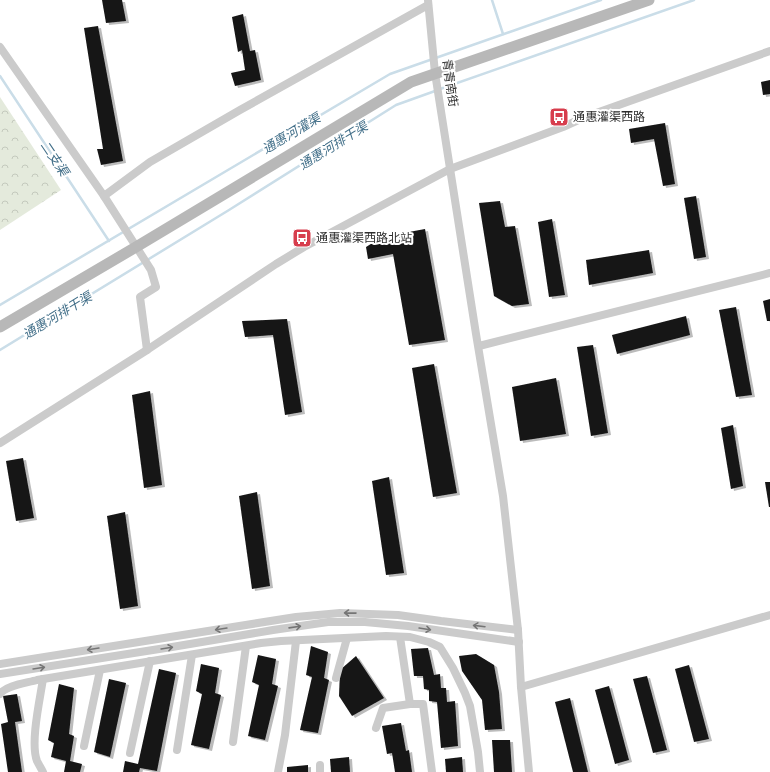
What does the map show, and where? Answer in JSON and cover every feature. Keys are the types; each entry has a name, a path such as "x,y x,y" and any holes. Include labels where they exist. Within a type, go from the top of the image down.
{"street":[{"path":"0,327 411,82 434,64 649,0"},
{"path":"104,196 150,162 428,2"},
{"name":"青青南街","path":"428,2 434,64 503,496 518,630 529,772"},
{"path":"0,47 104,196 151,270 156,287 140,298 147,350"},
{"path":"0,443 147,350 276,264 304,247 450,169 563,127 585,117 770,51"},
{"path":"479,346 770,273"},
{"path":"0,664 296,617 340,613 398,615 518,630"},
{"path":"522,687 770,615"},
{"path":"0,674 328,622 365,622 408,626 519,642"},
{"path":"0,694 3,690 14,686 43,679 261,643 386,636 410,637 429,642 440,647 453,668 470,706 480,772"},
{"path":"400,637 410,704"},
{"path":"336,678 347,638"},
{"path":"278,772 285,735 296,640"},
{"path":"233,742 246,646"},
{"path":"176,750 192,655"},
{"path":"130,753 150,661"},
{"path":"84,746 100,670"},
{"path":"43,679 34,745 37,760 43,772"},
{"path":"376,728 384,708 410,704 423,704 432,772"}],"green space":[{"path":"0,97 61,190 0,230"}],"building":[{"path":"102,0 122,0 126,21 106,23"},
{"path":"243,14 250,51 255,50 261,80 235,86 231,73 245,70 242,50 238,52 232,17"},
{"path":"98,26 123,161 101,165 97,149 103,149 84,28"},
{"path":"770,80 770,94 763,95 761,82"},
{"path":"665,123 675,184 663,186 654,139 631,143 629,129"},
{"path":"696,196 706,257 694,259 684,198"},
{"path":"500,201 505,227 515,226 529,304 512,306 494,296 479,203"},
{"path":"552,219 565,295 549,297 538,222"},
{"path":"425,229 445,340 409,345 393,254 368,259 366,247 382,237"},
{"path":"649,250 653,273 589,285 586,260"},
{"path":"770,299 770,321 767,321 763,301"},
{"path":"736,307 752,395 736,397 719,310"},
{"path":"686,316 690,335 617,354 612,335"},
{"path":"287,319 302,412 285,415 273,335 245,337 242,321"},
{"path":"593,345 608,433 591,436 577,347"},
{"path":"434,364 457,493 433,497 412,368"},
{"path":"556,378 566,434 520,441 512,387"},
{"path":"150,391 162,485 144,488 132,395"},
{"path":"733,425 743,486 731,489 721,428"},
{"path":"23,458 34,518 16,521 6,461"},
{"path":"389,477 404,573 386,575 372,481"},
{"path":"765,482 770,482 770,507 769,507"},
{"path":"257,492 270,586 252,589 239,496"},
{"path":"125,512 138,606 120,609 107,516"},
{"path":"311,646 328,652 324,678 329,680 318,733 300,730 312,677 306,675"},
{"path":"428,648 434,675 440,674 441,688 446,688 447,702 455,701 458,746 441,748 437,702 429,701 429,690 424,689 423,676 414,676 411,649"},
{"path":"476,654 494,665 499,692 502,729 485,730 482,700 462,671 459,656"},
{"path":"258,655 276,659 272,684 278,686 265,740 248,736 259,685 252,682"},
{"path":"356,656 384,698 352,716 339,696 340,670"},
{"path":"201,664 219,668 215,693 221,695 209,749 191,745 202,694 196,691"},
{"path":"689,665 709,739 694,742 675,669"},
{"path":"159,669 176,673 157,771 140,768 139,772 123,772 125,761 138,764"},
{"path":"647,676 667,750 653,753 633,679"},
{"path":"109,679 126,683 110,757 94,752"},
{"path":"59,684 74,688 69,734 74,736 70,761 82,764 80,772 64,772 66,761 51,757 54,743 48,740"},
{"path":"609,686 629,760 615,764 595,690"},
{"path":"17,694 22,721 15,722 22,772 8,772 1,724 8,722 3,696"},
{"path":"570,698 588,772 573,772 555,702"},
{"path":"401,723 406,751 409,750 412,772 395,772 392,753 387,754 382,726"},
{"path":"492,740 510,740 512,772 494,772"},
{"path":"349,757 350,772 331,772 330,759"},
{"path":"462,757 463,772 446,772 445,759"},
{"path":"308,765 308,772 287,772 287,767"}],"waterway":[{"path":"492,0 503,34"},
{"name":"通惠河灌渠","path":"0,305 390,74 601,0"},
{"name":"通惠河排干渠","path":"440,89 694,0"},
{"name":"二支渠","path":"0,76 109,241"},
{"name":"通惠河排干渠","path":"0,350 229,210 396,105 435,91"}],"place":[{"name":"通惠灌渠西路","path":"559,117"},
{"name":"通惠灌渠西路北站","path":"302,238"}]}
